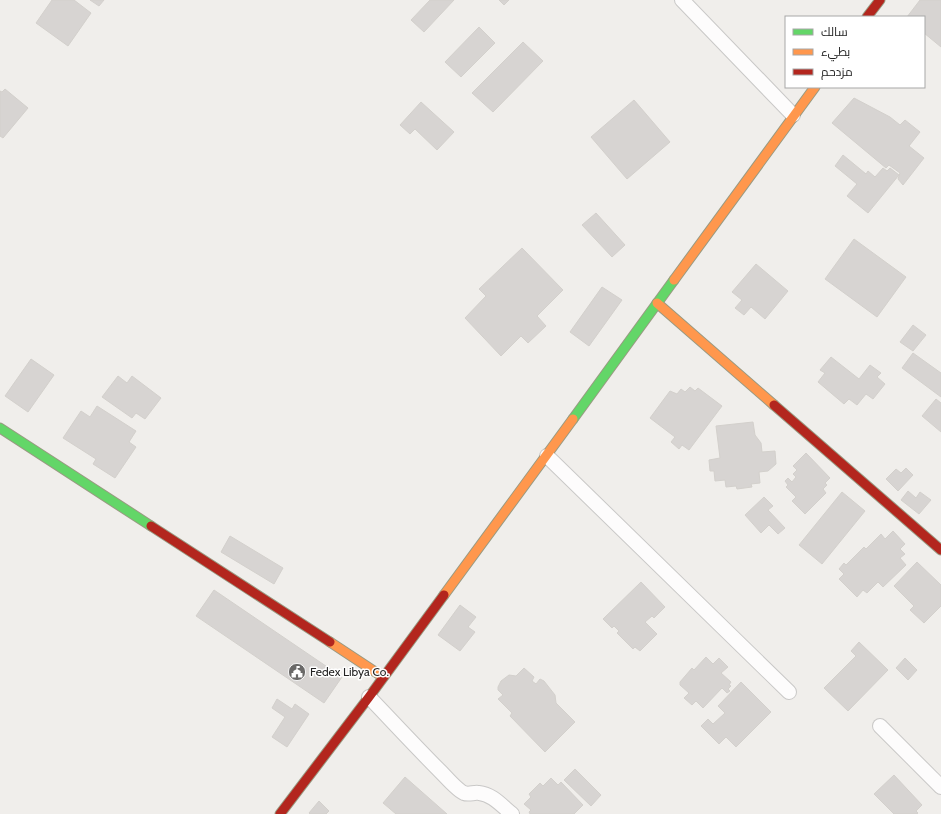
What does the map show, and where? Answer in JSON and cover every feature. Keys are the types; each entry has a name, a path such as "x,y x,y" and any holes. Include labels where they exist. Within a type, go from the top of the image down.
{"street":[{"path":"682,0 793,116"},
{"path":"868,16 880,0"},
{"path":"280,814 369,697 547,456 813,88"},
{"path":"657,303 941,550"},
{"path":"0,428 383,677"},
{"path":"547,456 790,692"},
{"path":"369,697 454,785 464,793 479,793 487,795 512,814"},
{"path":"880,726 941,787"}],"building":[{"path":"52,0 74,0 91,13 68,46 36,23"},
{"path":"90,0 104,0 99,6"},
{"path":"430,0 454,0 424,32 411,20"},
{"path":"499,0 509,0 504,5"},
{"path":"920,0 941,0 941,47 925,34 925,16 908,16"},
{"path":"479,27 495,43 461,77 445,62"},
{"path":"523,42 543,61 493,112 472,93"},
{"path":"5,89 28,108 3,138 0,136 0,91 2,92"},
{"path":"854,98 890,117 900,125 905,120 920,132 909,146 924,158 903,185 898,179 900,173 889,165 886,168 832,123"},
{"path":"634,100 670,142 627,179 591,137"},
{"path":"421,102 454,132 437,150 415,129 410,134 400,125"},
{"path":"843,155 866,174 868,171 875,177 883,168 887,171 890,168 899,175 868,213 847,196 857,184 835,166"},
{"path":"596,213 625,245 612,257 582,225"},
{"path":"854,239 906,277 877,317 825,279"},
{"path":"522,248 563,290 537,316 546,326 528,343 521,336 501,356 465,318 486,296 479,289"},
{"path":"756,264 788,291 765,319 751,307 744,315 735,308 742,300 732,292"},
{"path":"602,287 622,300 589,346 570,332"},
{"path":"913,325 926,335 913,351 900,342"},
{"path":"913,353 941,373 941,397 902,368"},
{"path":"831,357 859,379 870,365 881,373 877,377 885,384 873,399 866,394 857,405 849,399 844,404 818,382 825,373 820,370"},
{"path":"31,359 54,375 28,412 5,396"},
{"path":"118,376 127,383 132,376 161,398 145,419 136,413 132,418 102,397"},
{"path":"690,387 695,391 698,388 722,406 689,450 682,445 679,449 671,442 675,437 650,418 670,391 677,394 681,389 685,392"},
{"path":"936,399 941,403 941,432 922,416"},
{"path":"97,406 136,431 129,442 136,447 115,478 93,464 96,459 63,438 81,411 90,417"},
{"path":"753,422 755,435 761,443 762,452 775,451 776,464 768,471 759,472 760,483 751,484 752,487 737,489 736,486 726,487 725,480 715,481 714,471 710,471 709,460 720,458 716,426"},
{"path":"806,453 830,478 825,483 827,485 823,489 826,493 805,514 792,501 796,497 786,487 788,485 785,481 788,478 792,482 796,477 793,474 797,470 793,466"},
{"path":"906,468 913,475 898,491 886,479 896,469 901,473"},
{"path":"908,491 916,498 920,492 931,500 919,514 901,500"},
{"path":"842,492 865,511 822,564 799,545"},
{"path":"764,497 773,506 768,510 785,528 778,534 769,525 761,533 745,515"},
{"path":"893,531 905,544 900,549 905,554 900,558 906,565 883,587 878,582 867,593 863,590 857,597 839,579 844,574 839,569 844,563 846,565 864,547 866,549 881,534 885,539"},
{"path":"230,536 283,568 274,584 221,552"},
{"path":"917,562 941,585 941,606 924,623 910,610 914,606 894,586"},
{"path":"641,582 665,607 654,618 652,616 645,622 657,634 640,651 635,647 633,649 617,633 619,631 614,626 612,628 603,619"},
{"path":"214,590 342,677 324,703 196,616"},
{"path":"460,605 476,617 468,627 475,632 460,651 438,635"},
{"path":"859,642 888,670 848,711 824,688 856,656 851,651"},
{"path":"706,657 713,664 719,658 728,667 721,673 731,682 729,685 731,686 728,689 730,691 727,693 722,688 703,708 696,701 692,705 684,698 689,693 680,685 680,682 692,668 694,670"},
{"path":"905,658 917,670 908,680 896,668"},
{"path":"524,668 534,677 532,681 536,684 540,679 544,681 555,695 556,703 575,722 545,752 510,716 512,713 498,699 503,695 498,690 501,681 509,675 516,676"},
{"path":"741,682 771,712 736,747 726,737 719,744 701,726 708,719 713,724 725,713 718,706"},
{"path":"277,699 292,709 295,704 309,714 287,747 272,737 285,717 272,708"},
{"path":"575,769 601,795 591,806 564,780"},
{"path":"894,775 922,805 916,811 918,813 917,814 894,814 874,794"},
{"path":"405,777 447,814 396,814 383,803"},
{"path":"551,778 558,785 561,782 583,805 574,814 530,814 529,812 531,810 524,804 531,797 529,794 540,783 543,786"},
{"path":"319,801 329,811 326,814 310,814 309,813"}],"traffic: fast":[{"path":"573,419 674,280"},
{"path":"0,428 151,526"}],"traffic: slow":[{"path":"674,280 814,88"},
{"path":"657,303 774,405"},
{"path":"444,595 573,419"},
{"path":"330,642 383,677"}],"traffic: jam":[{"path":"868,16 880,0"},
{"path":"774,405 941,550"},
{"path":"151,526 330,642"},
{"path":"280,814 444,595"}],"place":[{"name":"Fedex Libya Co.","path":"297,672"}]}
